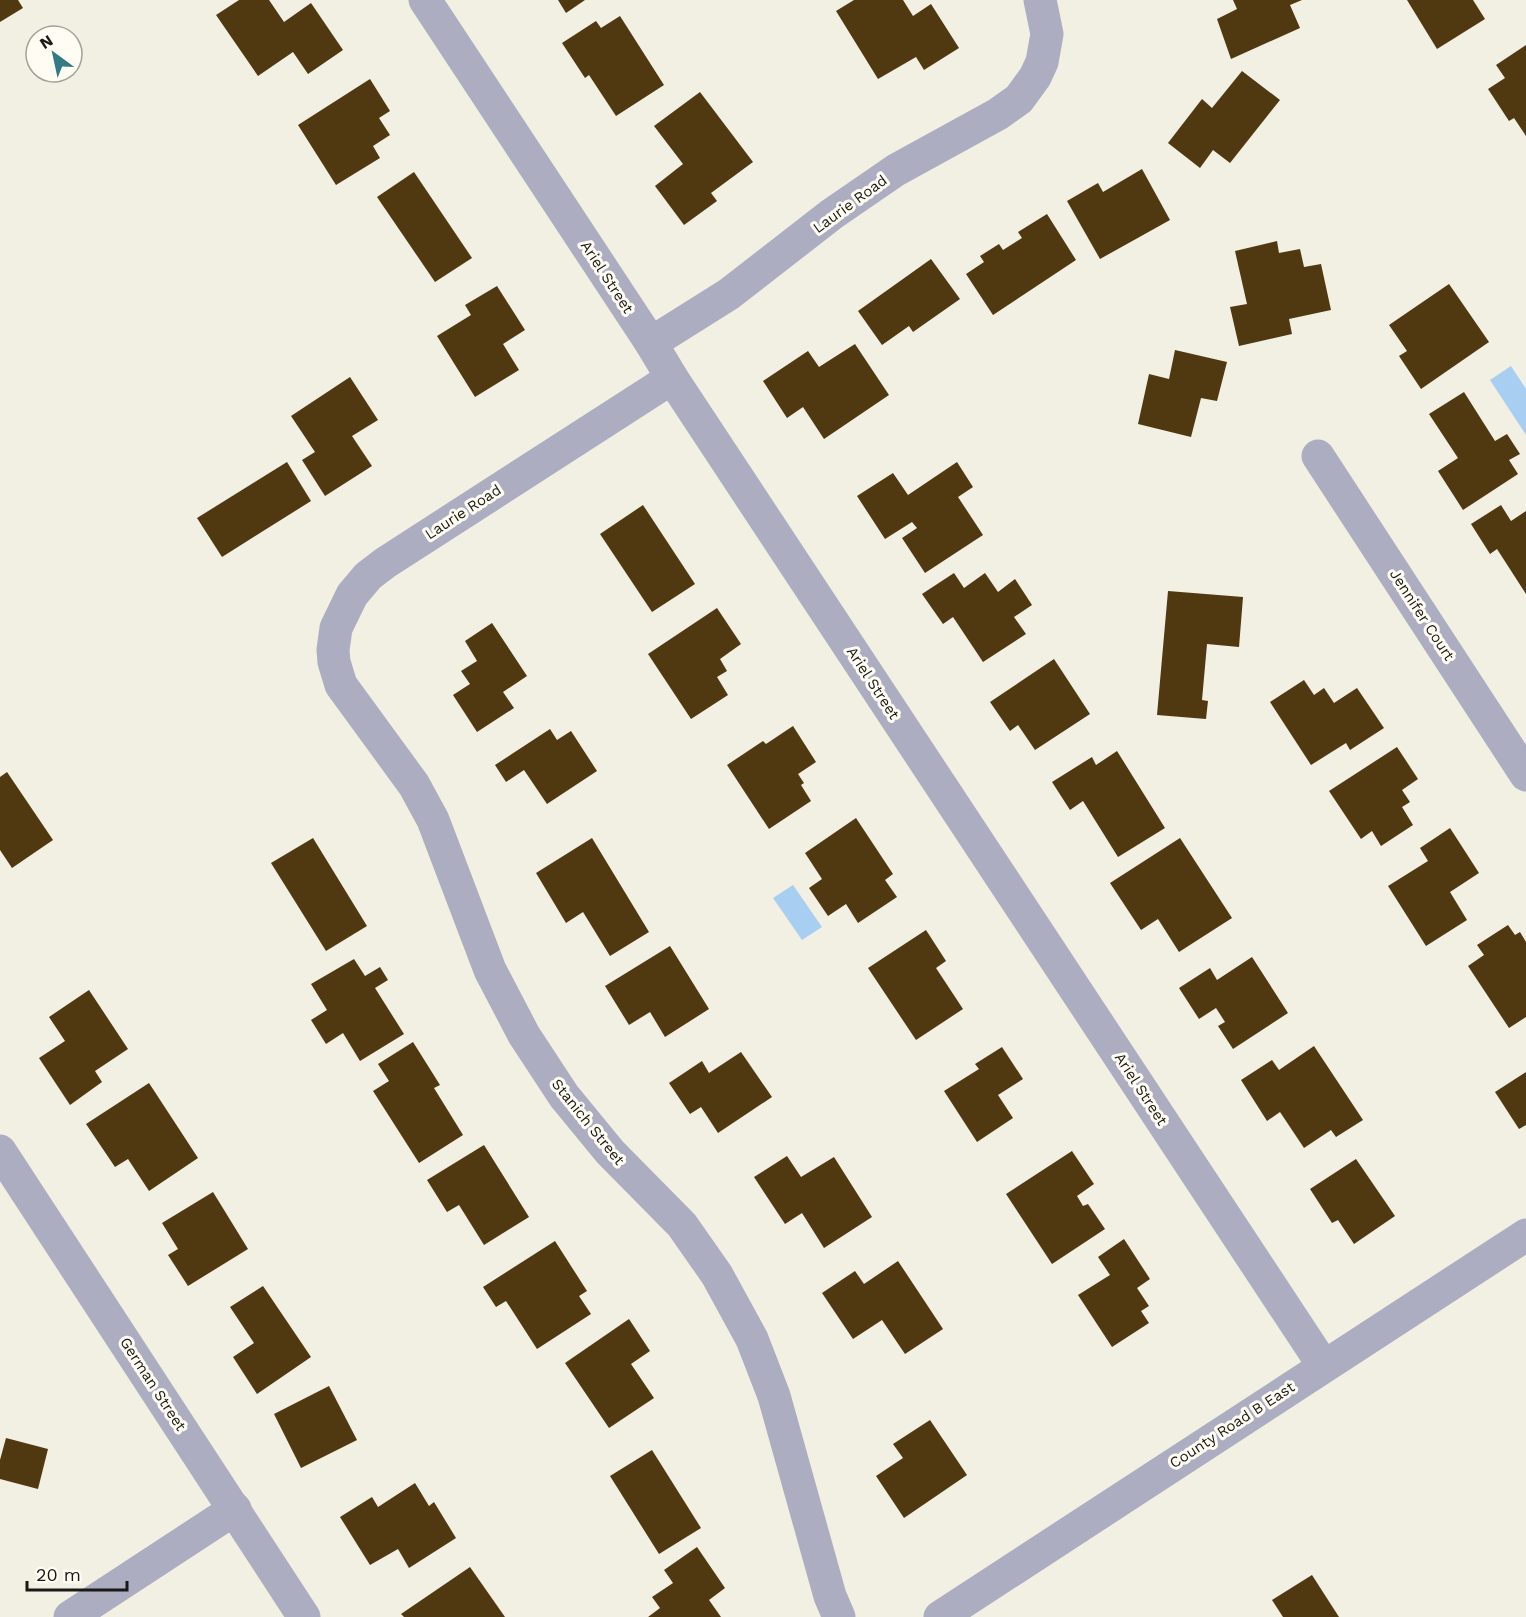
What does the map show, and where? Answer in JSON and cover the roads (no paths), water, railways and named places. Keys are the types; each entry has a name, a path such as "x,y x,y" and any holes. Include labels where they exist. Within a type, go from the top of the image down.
{"street":[{"name":"Ariel Street","path":"425,0 1323,1365"},
{"name":"Laurie Road","path":"651,343 729,294 832,214 896,170 1019,99 1035,77 1042,62 1047,34 1040,0"},
{"name":"Laurie Road","path":"336,628 352,595 368,576 385,563 672,378"},
{"name":"Jennifer Court","path":"1318,456 1526,775"},
{"name":"Stanich Street","path":"336,628 334,662 341,685 414,785 433,820 490,970 524,1035 564,1096 610,1152 682,1225 717,1275 752,1339 774,1396 830,1596 839,1617"},
{"name":"German Street","path":"0,1151 304,1617"},
{"name":"County Road B East","path":"940,1617 1323,1365 1526,1235"},
{"path":"70,1617 235,1509"}],"water":[{"path":"1511,366 1526,389 1526,435 1490,380"},
{"path":"793,885 822,927 802,940 773,898"}]}
